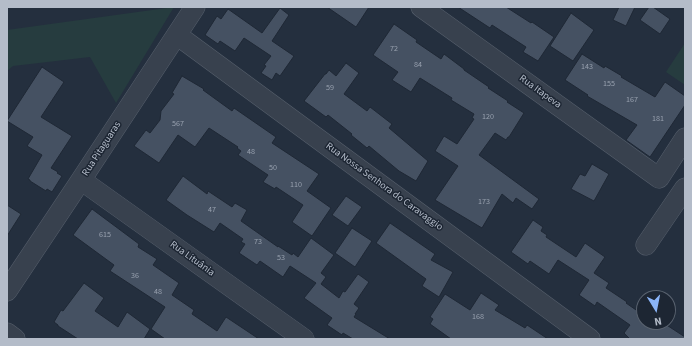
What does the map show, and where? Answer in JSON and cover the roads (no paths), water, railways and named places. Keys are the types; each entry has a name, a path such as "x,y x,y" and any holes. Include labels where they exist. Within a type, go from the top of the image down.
{"street":[{"name":"Rua Pitaguaras","path":"7,291 82,180 195,7"},
{"name":"Rua Itapeva","path":"421,7 659,178"},
{"name":"Rua Nossa Senhora do Caravaggio","path":"177,35 590,339"},
{"path":"659,178 685,138"},
{"path":"659,178 678,176 685,179"},
{"name":"Rua Lituânia","path":"82,180 304,339"},
{"path":"646,245 685,188"},
{"path":"7,333 15,339"}]}
